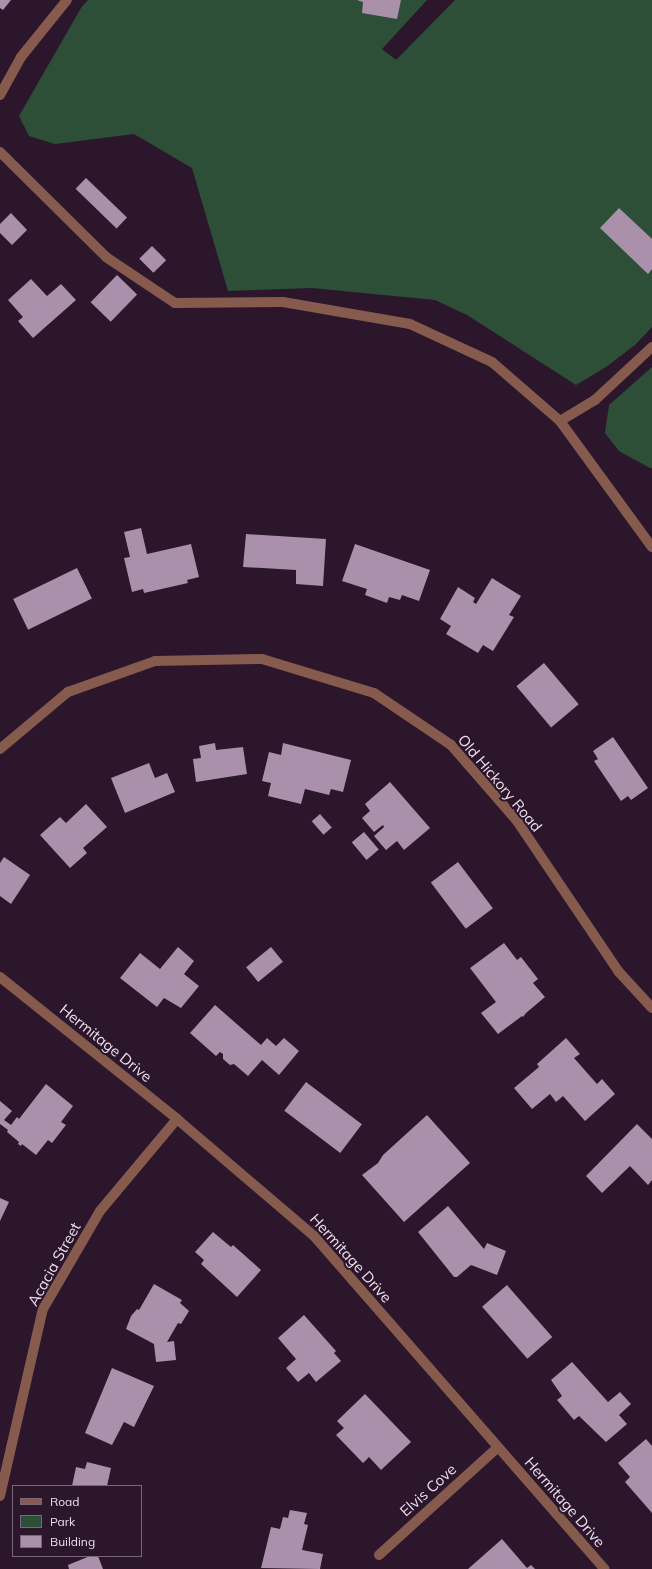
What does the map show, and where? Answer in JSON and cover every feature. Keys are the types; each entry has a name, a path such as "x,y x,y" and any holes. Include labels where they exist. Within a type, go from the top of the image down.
{"street":[{"path":"0,95 21,57 67,0"},
{"path":"0,152 106,257 175,303 283,302 410,324 492,362 560,421 652,547"},
{"path":"560,421 595,400 652,347"},
{"name":"Old Hickory Road","path":"0,749 68,692 155,661 262,659 374,693 451,745 517,821 618,972 652,1008"},
{"name":"Hermitage Drive","path":"0,977 177,1119 314,1236 497,1448 604,1569"},
{"name":"Acacia Street","path":"0,1496 43,1309 100,1211 177,1119"},
{"name":"Elvis Cove","path":"379,1555 497,1448"}],"green space":[{"path":"88,0 427,0 382,49 396,60 455,0 652,0 652,327 635,345 606,367 576,385 467,315 435,300 312,288 228,291 192,168 134,134 55,144 29,136 19,116 81,8"},
{"path":"652,367 652,468 650,468 619,451 605,433 609,405"}],"building":[{"path":"0,0 11,0 3,10 0,8"},
{"path":"357,0 401,0 397,19 362,13 363,2"},
{"path":"86,178 127,218 117,228 76,189"},
{"path":"619,208 652,239 652,269 648,274 600,228"},
{"path":"11,213 27,230 12,245 0,233 0,224"},
{"path":"152,246 166,260 153,273 139,259"},
{"path":"117,275 137,294 111,322 91,302"},
{"path":"31,279 47,296 61,284 76,300 33,338 18,321 23,317 8,300"},
{"path":"141,528 147,554 191,544 199,577 187,580 188,583 144,593 143,589 132,592 124,558 130,557 124,532"},
{"path":"246,534 326,539 323,586 296,584 296,570 243,567"},
{"path":"355,544 430,570 419,601 402,595 400,600 389,597 387,603 365,595 367,589 342,581"},
{"path":"77,568 92,599 28,630 13,599"},
{"path":"492,578 521,596 509,615 514,617 493,651 483,645 478,653 446,634 451,626 440,619 458,587 475,598 473,602 476,604"},
{"path":"544,663 579,704 551,728 516,686"},
{"path":"613,737 648,788 631,800 628,796 621,801 594,761 598,759 593,751"},
{"path":"215,743 216,750 243,747 247,774 196,782 193,759 201,758 199,746"},
{"path":"283,743 351,760 343,792 331,789 329,795 305,789 301,804 268,796 271,783 262,781 269,752 281,755"},
{"path":"149,763 155,778 167,773 175,792 125,813 111,778"},
{"path":"390,782 430,828 404,850 397,841 386,850 374,836 384,827 383,825 374,832 362,818 370,811 365,804"},
{"path":"86,804 107,827 83,848 87,853 70,868 40,835 60,817 66,823"},
{"path":"320,814 332,828 324,835 312,821"},
{"path":"364,832 379,850 367,860 352,842"},
{"path":"4,857 30,875 11,904 0,896 0,863"},
{"path":"458,862 493,908 466,929 431,882"},
{"path":"504,943 517,960 521,957 538,979 533,983 545,997 523,1017 522,1016 498,1034 481,1013 496,1002 470,968"},
{"path":"178,947 194,961 184,974 199,986 181,1008 164,998 157,1007 120,978 140,953 160,969"},
{"path":"271,947 283,962 258,982 246,967"},
{"path":"215,1005 261,1045 267,1038 276,1046 284,1038 299,1051 279,1075 262,1060 248,1076 234,1064 230,1065 223,1059 223,1054 220,1052 216,1056 190,1033"},
{"path":"566,1038 580,1054 574,1058 597,1084 602,1079 615,1094 585,1121 563,1096 556,1102 550,1094 532,1109 514,1088 539,1067 537,1064"},
{"path":"306,1082 362,1124 340,1153 284,1111"},
{"path":"46,1084 73,1106 61,1122 66,1125 52,1143 48,1140 36,1155 22,1144 21,1146 18,1144 19,1142 0,1124 0,1101 12,1111 4,1120 11,1125 17,1117 19,1119"},
{"path":"427,1115 470,1163 404,1222 362,1175 378,1163 383,1155"},
{"path":"637,1124 652,1139 652,1180 648,1185 630,1166 602,1193 586,1176"},
{"path":"0,1198 9,1202 0,1221"},
{"path":"448,1206 484,1249 487,1243 506,1251 497,1275 471,1265 457,1277 454,1277 418,1232"},
{"path":"213,1232 231,1247 233,1245 261,1270 237,1297 201,1264 204,1260 195,1252"},
{"path":"154,1284 182,1300 180,1303 189,1311 181,1324 178,1323 167,1342 174,1341 176,1360 156,1362 154,1344 126,1329 131,1316 137,1309 139,1310"},
{"path":"507,1285 552,1337 527,1359 482,1307"},
{"path":"304,1315 336,1351 334,1353 341,1361 316,1382 309,1373 298,1382 286,1368 296,1359 278,1338"},
{"path":"572,1362 608,1402 620,1392 631,1404 619,1415 627,1424 606,1442 579,1416 574,1420 557,1400 562,1396 551,1380"},
{"path":"112,1368 154,1386 134,1427 124,1422 112,1445 85,1433"},
{"path":"365,1394 411,1442 381,1470 369,1457 363,1463 336,1435 344,1428 337,1421"},
{"path":"646,1439 652,1446 652,1513 625,1482 630,1477 618,1463"},
{"path":"87,1462 111,1468 107,1485 72,1485 76,1467 85,1469"},
{"path":"290,1510 307,1513 304,1524 308,1525 302,1550 323,1554 320,1569 261,1568 271,1527 280,1529 283,1517 288,1518"},
{"path":"502,1539 527,1568 531,1565 535,1569 468,1569"},
{"path":"88,1557 98,1557 103,1569 69,1569 68,1565"}]}
